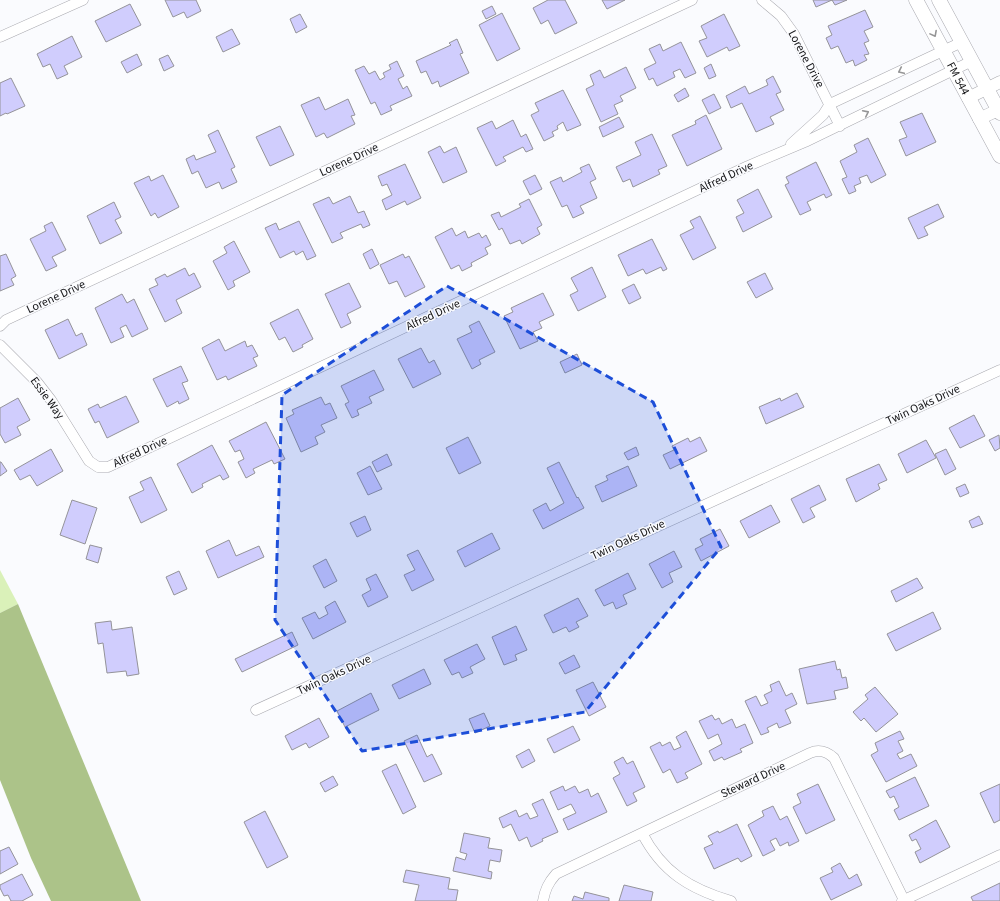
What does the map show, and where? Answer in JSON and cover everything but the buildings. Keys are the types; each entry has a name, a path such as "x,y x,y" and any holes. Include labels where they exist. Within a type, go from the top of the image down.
{"main road":[{"name":"FM 544","path":"916,0 1000,156"},
{"name":"FM 544","path":"939,0 999,110"}],"street":[{"path":"0,37 83,0"},
{"name":"Lorene Drive","path":"3,323 692,0"},
{"name":"Lorene Drive","path":"762,0 781,16 794,34 840,126"},
{"name":"Alfred Drive","path":"781,152 813,125 823,115 830,104 962,42"},
{"name":"Alfred Drive","path":"87,457 90,462 98,468 108,467 748,166 840,126 972,61"},
{"path":"968,98 1000,82"},
{"path":"979,119 999,110"},
{"name":"Essie Way","path":"0,345 37,382 51,400 87,457"},
{"name":"Twin Oaks Drive","path":"256,710 1000,370"},
{"name":"Steward Drive","path":"543,901 545,890 549,881 556,874 810,754 820,751 825,752 834,758 903,901"},
{"path":"642,833 647,844 664,866 686,884 731,901"},
{"path":"903,901 1000,855"}],"highlighted area":[{"path":"447,286 653,402 721,547 585,712 362,751 275,620 282,395"}],"green space":[{"path":"0,570 18,604 0,613"},
{"path":"18,604 141,901 51,901 31,858 0,780 0,613"}]}
